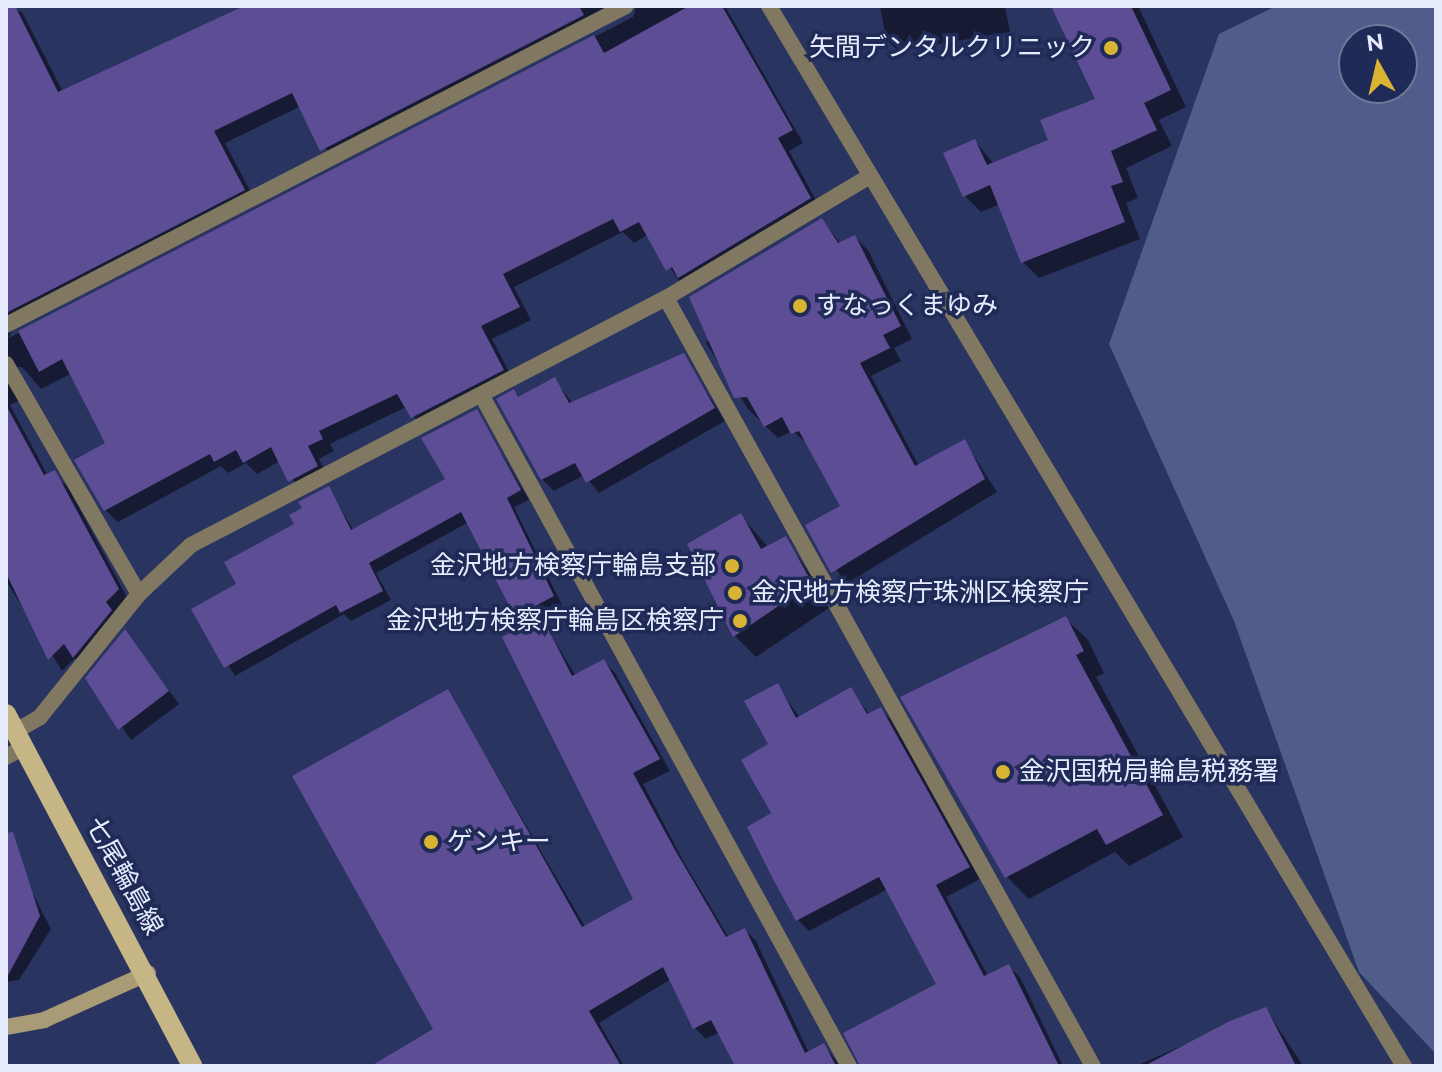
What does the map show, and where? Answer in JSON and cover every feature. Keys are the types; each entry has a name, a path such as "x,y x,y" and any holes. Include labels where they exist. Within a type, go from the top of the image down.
{"main road":[{"name":"七尾輪島線","path":"13,737 148,973 192,1066"}],"street":[{"path":"6,325 626,6"},
{"path":"769,6 1404,1066"},
{"path":"13,737 40,717 139,594 191,545 666,298 870,176"},
{"path":"666,298 1093,1066"},
{"path":"6,364 139,594"},
{"path":"482,396 849,1066"},
{"path":"6,1027 44,1020 148,973"}],"shaded area":[{"path":"1276,6 1436,6 1436,1054 1359,972 1234,621 1109,344 1219,34"}],"building":[{"path":"6,6 15,6 58,92 244,6 579,6 584,15 320,151 292,93 214,131 245,190 8,312"},
{"path":"689,6 722,6 793,130 778,138 811,198 678,278 672,267 666,271 639,222 620,232 613,219 503,274 520,307 481,326 504,370 411,418 397,394 319,431 323,439 308,446 318,466 288,482 271,447 243,463 236,450 214,462 210,454 104,511 74,460 105,443 62,359 39,372 18,331 594,35 604,53"},
{"path":"1051,6 1131,6 1171,90 1144,103 1157,130 1111,151 1123,182 1111,186 1125,222 1021,263 990,185 963,197 943,153 975,139 987,165 1048,140 1040,120 1095,99"},
{"path":"822,218 838,243 855,235 901,326 883,335 890,348 860,363 915,466 965,439 985,479 831,573 805,525 840,506 799,431 791,434 782,417 764,427 747,397 734,398 689,297"},
{"path":"684,353 715,408 586,483 575,463 541,480 496,399 514,389 518,397 555,377 569,403"},
{"path":"6,405 44,475 55,470 119,589 106,602 112,610 73,658 64,644 48,660 6,573"},
{"path":"477,409 521,490 507,498 554,596 515,617 461,512 369,563 383,591 340,613 336,605 224,668 191,609 236,584 224,562 294,524 289,515 302,508 298,502 329,486 351,530 445,479 421,438"},
{"path":"741,513 761,549 786,536 812,583 733,637 687,544"},
{"path":"1066,616 1084,651 1076,655 1163,815 1106,845 1097,829 1005,878 900,697"},
{"path":"542,617 572,676 604,659 660,759 633,773 675,850 726,937 745,928 805,1053 824,1043 836,1066 735,1066 711,1020 693,1029 663,967 589,1011 621,1066 371,1066 433,1029 292,776 448,689 582,927 633,899 502,637"},
{"path":"125,629 169,691 118,730 85,678"},
{"path":"778,683 796,718 851,687 867,714 881,707 970,867 936,885 984,976 1009,964 1059,1066 860,1066 843,1033 936,984 879,877 796,921 773,879 747,827 771,813 741,760 768,744 744,701"},
{"path":"13,832 40,916 6,979 6,833"},
{"path":"1266,1007 1296,1066 1144,1066 1230,1021"}],"place":[{"name":"矢間デンタルクリニック","path":"1111,48"},
{"name":"すなっくまゆみ","path":"800,306"},
{"name":"金沢地方検察庁輪島支部","path":"732,566"},
{"name":"金沢地方検察庁珠洲区検察庁","path":"735,593"},
{"name":"金沢地方検察庁輪島区検察庁","path":"740,621"},
{"name":"金沢国税局輪島税務署","path":"1003,772"},
{"name":"ゲンキー","path":"431,842"}]}
